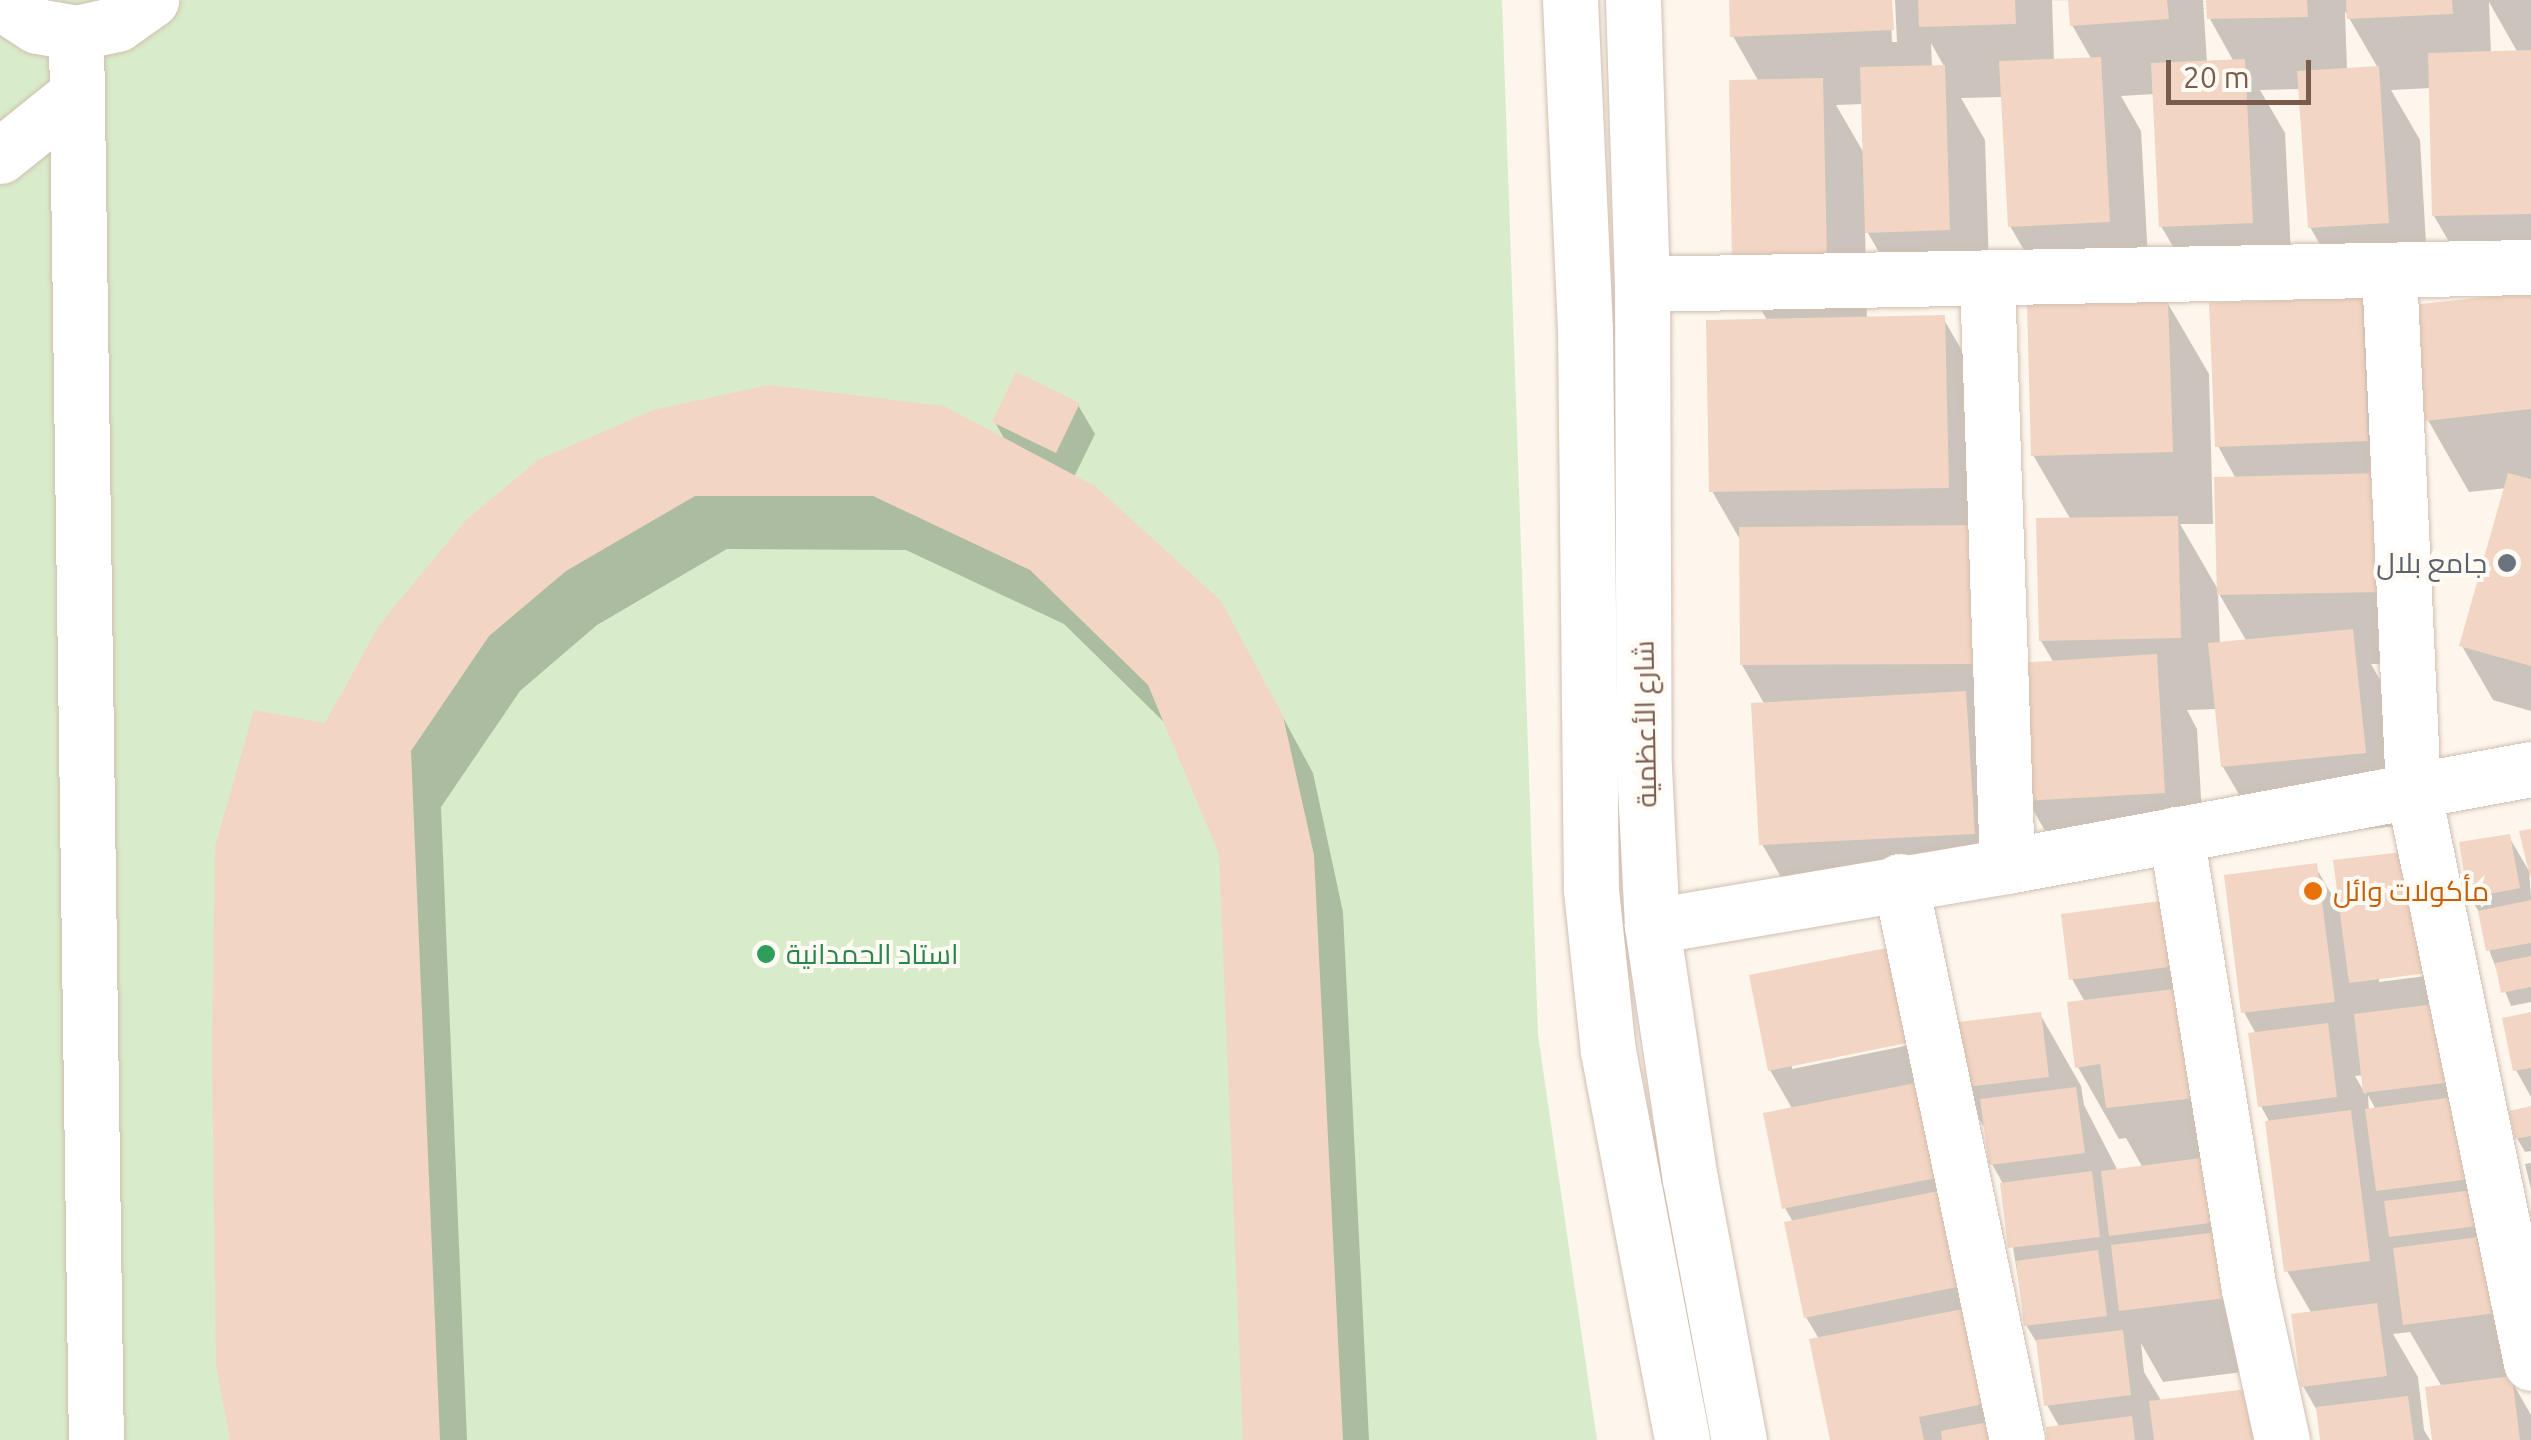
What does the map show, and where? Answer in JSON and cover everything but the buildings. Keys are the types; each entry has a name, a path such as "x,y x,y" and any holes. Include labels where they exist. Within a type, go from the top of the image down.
{"street":[{"path":"0,2 36,26 76,34 117,24 152,0"},
{"path":"1570,0 1585,329 1591,890 1608,1051 1682,1440"},
{"name":"شارع الأعظمية","path":"1633,0 1642,284 1644,768 1652,926 1690,1179 1739,1440"},
{"path":"76,34 96,1440"},
{"path":"0,156 76,95"},
{"path":"1642,284 2531,267"},
{"path":"2389,271 2413,790 2531,1363"},
{"path":"1987,279 2007,866"},
{"path":"1652,926 1900,881 2007,866 2531,769"},
{"path":"2176,834 2249,1289 2282,1440"},
{"path":"1900,881 2017,1440"}],"green space":[{"path":"0,0 1502,0 1538,1035 1597,1440 0,1440"}],"place":[{"name":"جامع بلال","path":"2507,563"},
{"name":"مأكولات وائل","path":"2313,891"},
{"name":"استاد الحمدانية","path":"766,954"}]}
